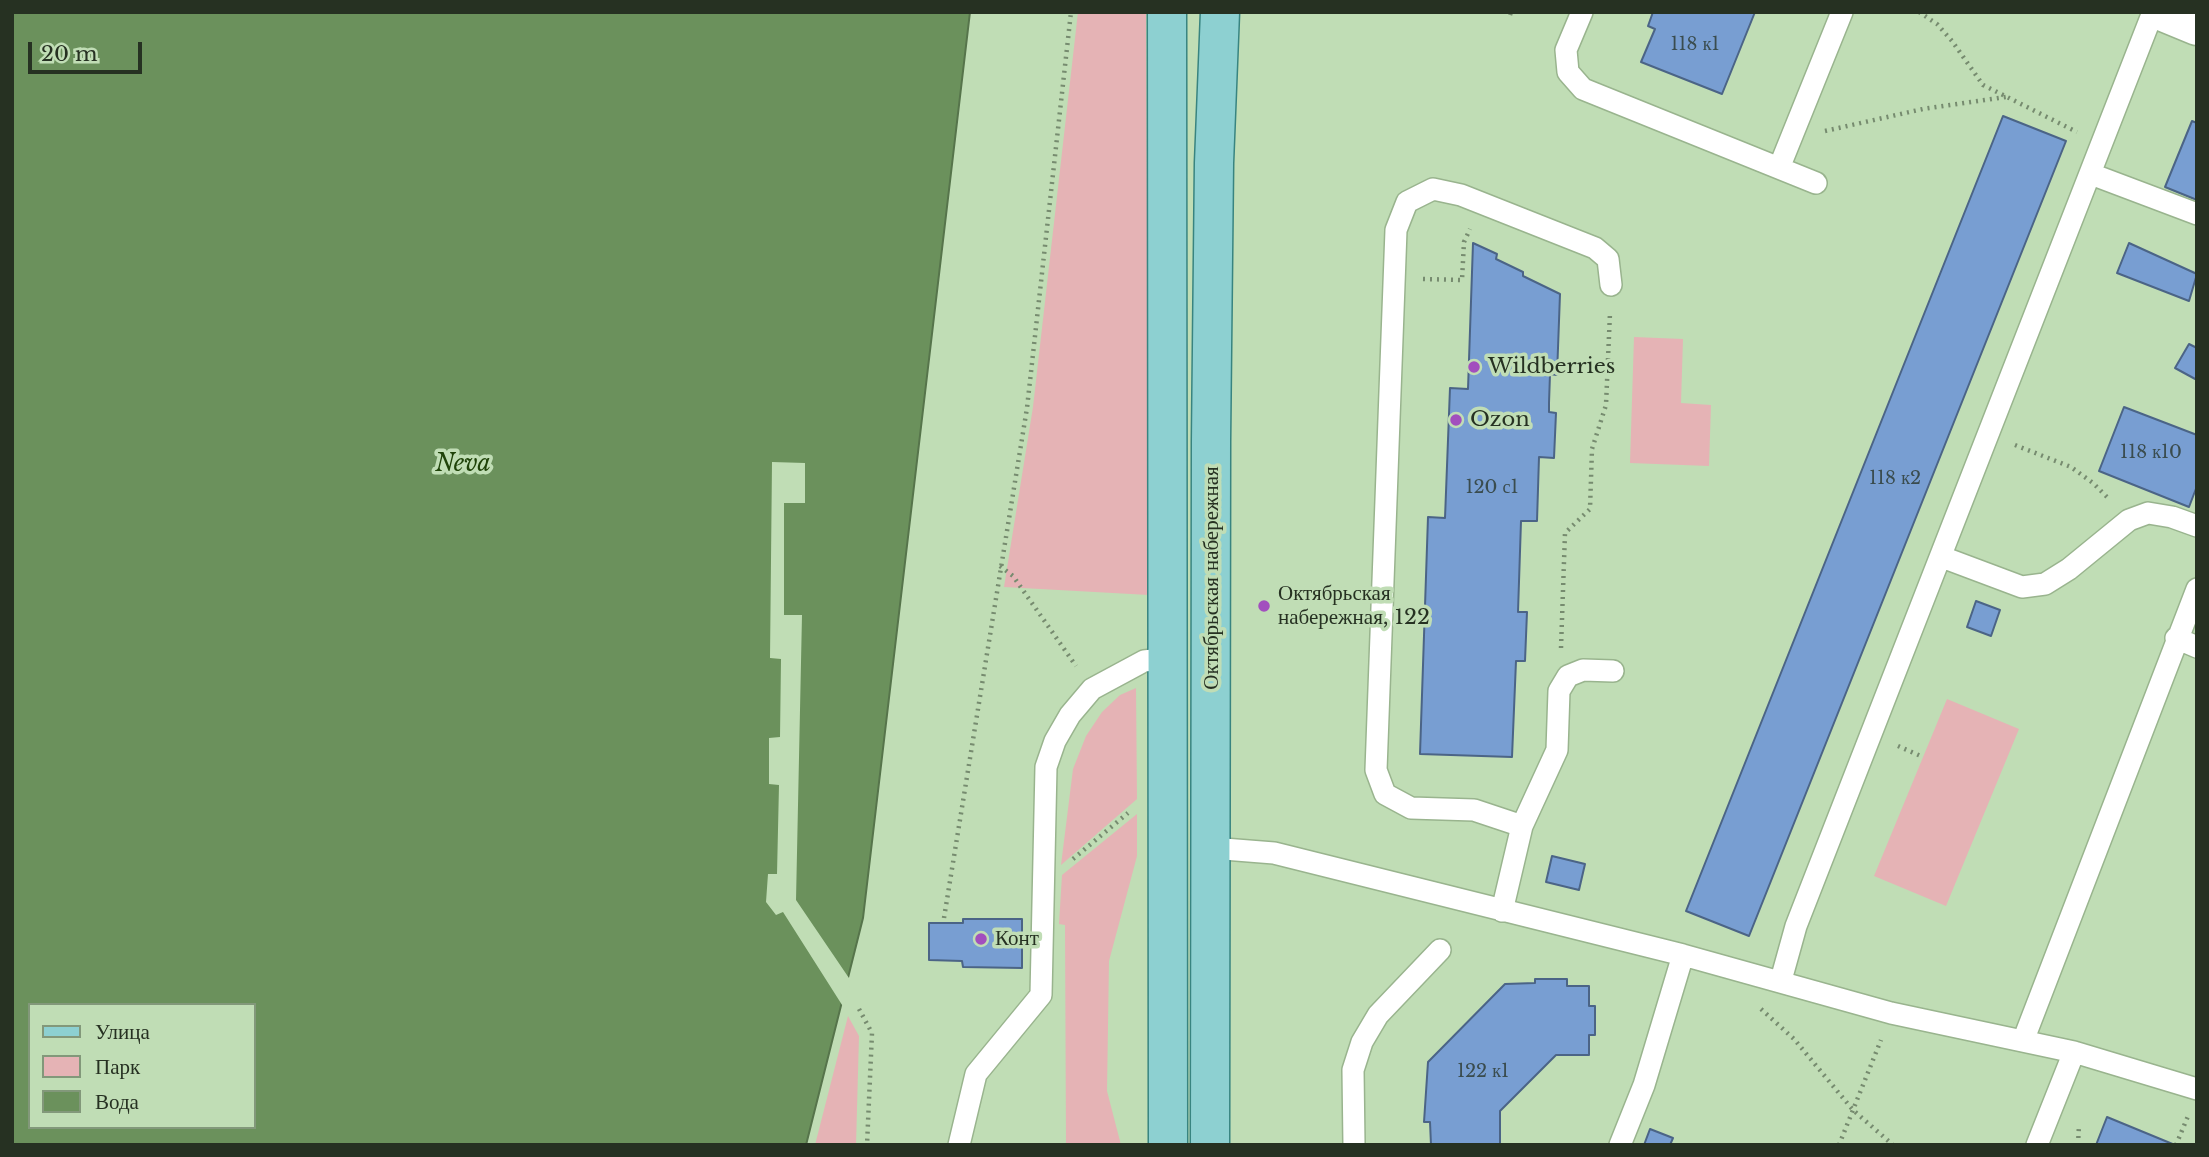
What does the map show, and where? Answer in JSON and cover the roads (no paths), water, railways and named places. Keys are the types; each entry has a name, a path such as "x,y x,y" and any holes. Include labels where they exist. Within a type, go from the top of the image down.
{"main road":[{"name":"Октябрьская набережная","path":"1167,12 1170,658 1168,1145"},
{"name":"Октябрьская набережная","path":"1210,1145 1214,163 1220,12"}],"street":[{"path":"2163,12 2197,26"}],"lane":[{"path":"1582,12 1566,50 1568,72 1583,89 1816,183"},
{"path":"1779,168 1842,12"},
{"path":"1781,980 1796,926 2153,12"},
{"path":"2091,174 2197,214"},
{"path":"1522,826 1474,810 1411,808 1385,794 1376,770 1395,229 1407,202 1433,189 1461,195 1595,248 1608,259 1611,285"},
{"path":"1942,557 2022,587 2045,584 2069,569 2129,520 2148,513 2172,517 2197,526"},
{"path":"2024,1041 2197,589"},
{"path":"2176,638 2197,647"},
{"path":"960,1145 976,1074 1041,995 1046,767 1055,741 1070,715 1092,689 1144,661 1170,658"},
{"path":"1502,911 1522,826 1557,750 1559,691 1568,676 1583,670 1612,671"},
{"path":"1211,848 1274,853 1781,980 1891,1013 2074,1052 2197,1089"},
{"path":"1354,1145 1353,1070 1362,1042 1378,1015 1440,950"},
{"path":"1620,1145 1644,1085 1683,955"},
{"path":"2037,1145 2074,1052"}],"water":[{"name":"Neva","path":"12,12 970,12 863,918 806,1145 12,1145"}],"place":[{"name":"Wildberries","path":"1474,367"},
{"name":"Ozon","path":"1456,420"},
{"name":"Октябрьская набережная, 122","path":"1264,606"},
{"name":"Конт","path":"981,939"}]}
